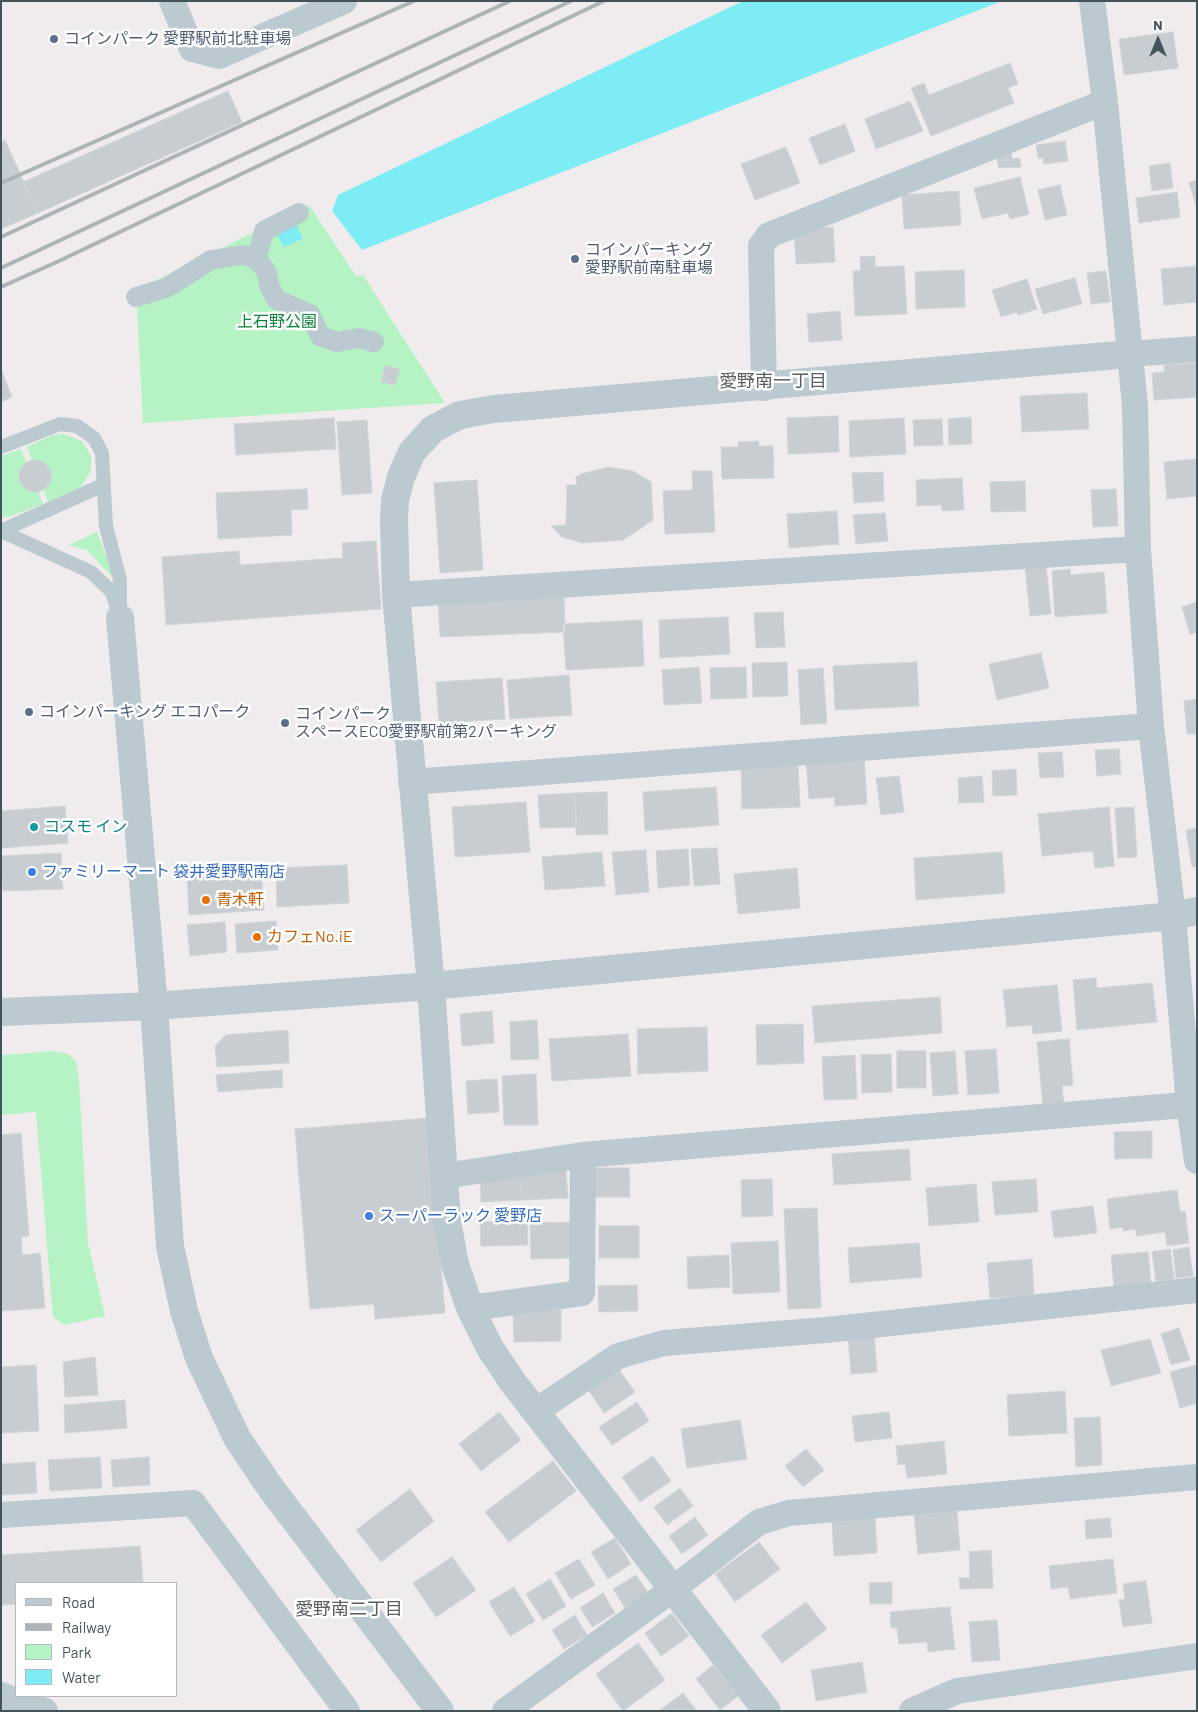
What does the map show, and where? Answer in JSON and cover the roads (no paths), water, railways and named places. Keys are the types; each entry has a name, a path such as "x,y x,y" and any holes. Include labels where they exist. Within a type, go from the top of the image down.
{"street":[{"path":"172,1 192,49 219,56 344,1"},
{"path":"1092,1 1105,102 1135,405 1138,549 1151,726 1185,914 1197,1161"},
{"path":"764,388 761,246 769,235 1105,102"},
{"path":"256,260 264,231 299,214"},
{"path":"136,297 166,288 211,260 241,255 256,260 266,271 270,288 277,300 284,305 304,309 310,314 320,336 337,342 360,338 374,342"},
{"path":"767,1711 512,1381 490,1348 470,1308 455,1264 447,1221 431,986 411,782 396,595 395,500 401,477 412,452 433,430 460,415 494,409 764,388 1197,349"},
{"path":"396,595 1138,549"},
{"path":"120,618 154,1006 170,1246 184,1311 200,1358 237,1438 270,1487 440,1711"},
{"path":"411,782 1151,726"},
{"path":"1,1012 154,1006 431,986 1185,914"},
{"path":"444,1176 583,1155 1193,1104"},
{"path":"470,1308 582,1293 583,1155"},
{"path":"536,1411 618,1356 664,1343 826,1330 1197,1290"},
{"path":"505,1711 673,1589 759,1522 788,1513 1197,1477"},
{"path":"1,1515 193,1503 347,1711"},
{"path":"912,1711 957,1691 1197,1656"},
{"path":"1,1694 45,1711"}],"lane":[{"path":"1,447 60,424 77,426 94,438 102,453 106,526 120,580 120,618"},
{"path":"1,531 103,485"},
{"path":"1,531 91,572 112,592 120,618"}],"water":[{"path":"743,1 1002,1 362,250 332,211 338,195"},
{"path":"294,221 303,238 284,247 275,231"}],"railway":[{"path":"1,183 414,1"},
{"path":"1,237 510,1"},
{"path":"1,268 571,1"},
{"path":"1,287 604,1"}],"place":[{"name":"コインパーク 愛野駅前北駐車場","path":"54,39"},
{"name":"コインパーキング 愛野駅前南駐車場","path":"575,259"},
{"name":"コインパーキング エコパーク","path":"29,712"},
{"name":"コインパーク スペースECO愛野駅前第2パーキング","path":"285,723"},
{"name":"コスモ イン","path":"34,827"},
{"name":"ファミリーマート 袋井愛野駅南店","path":"32,872"},
{"name":"青木軒","path":"206,900"},
{"name":"カフェNo.iE","path":"257,937"},
{"name":"スーパーラック 愛野店","path":"369,1216"}],"district":[{"name":"愛野南一丁目","path":"773,381"},
{"name":"愛野南二丁目","path":"349,1609"}],"park label":[{"name":"上石野公園","path":"277,322"}]}
